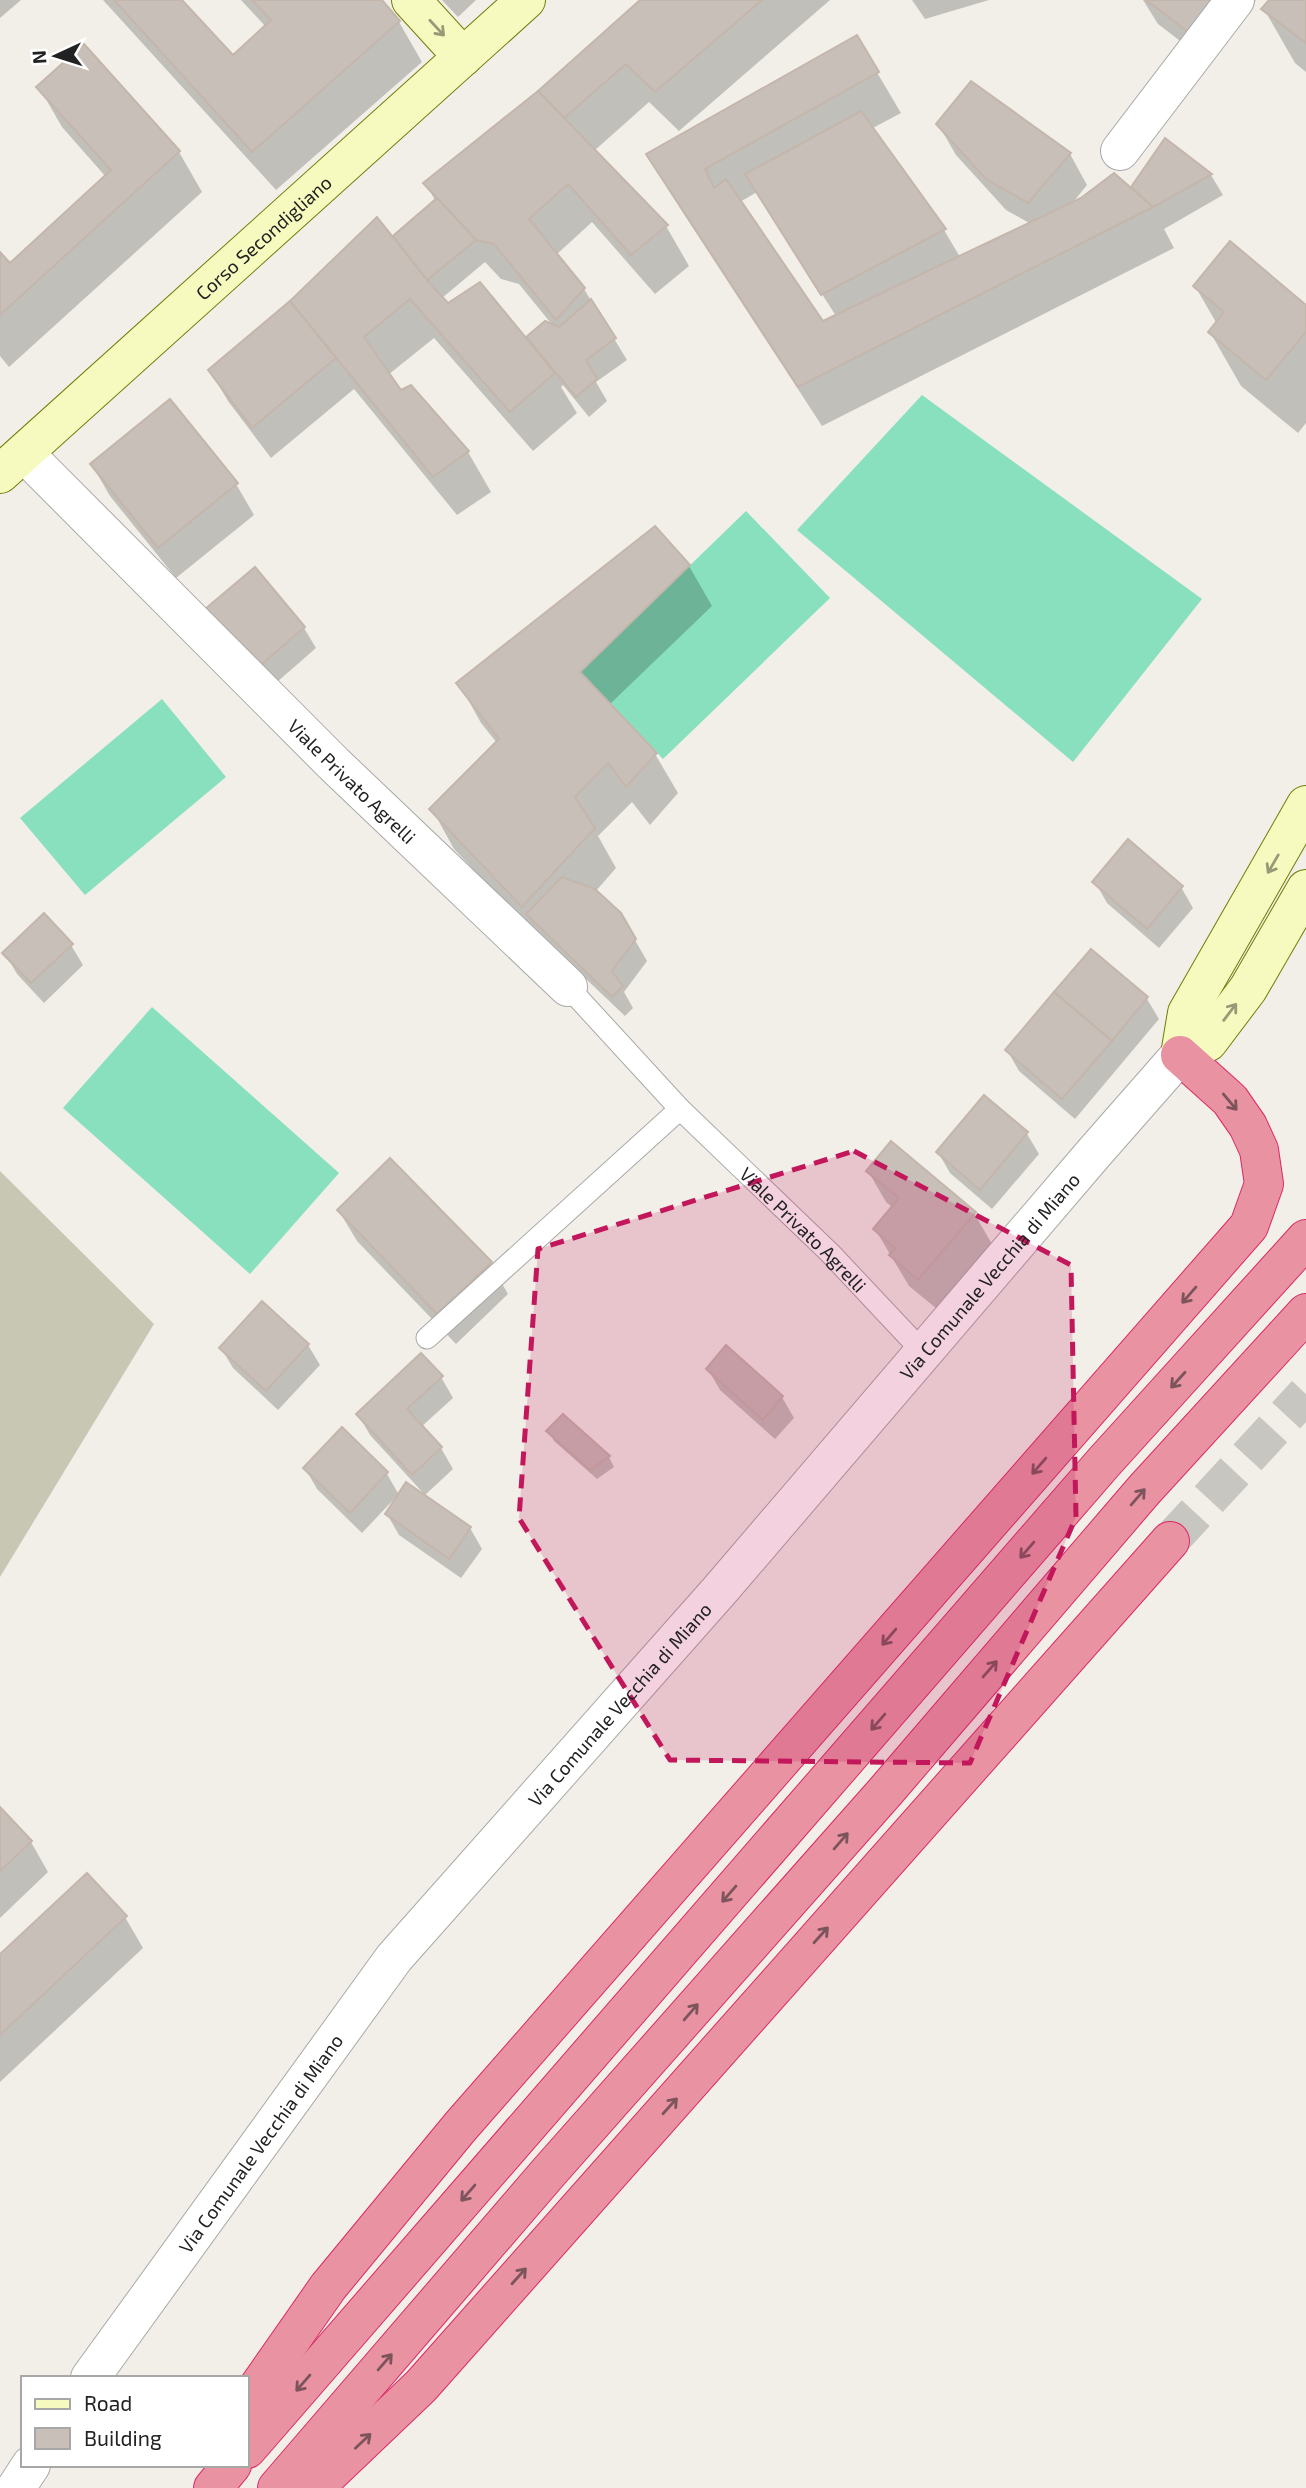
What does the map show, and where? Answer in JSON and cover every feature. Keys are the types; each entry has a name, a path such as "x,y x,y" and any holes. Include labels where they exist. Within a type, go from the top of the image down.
{"highway":[{"path":"248,2402 328,2287 460,2127 1249,1226 1264,1184 1259,1150 1248,1126 1230,1100 1180,1055"},
{"path":"248,2447 1104,1462 1306,1239"},
{"path":"277,2488 548,2174 885,1792 1144,1490 1306,1312"},
{"path":"313,2488 430,2377 1171,1541"},
{"path":"187,2488 202,2467"},
{"path":"213,2488 230,2467"}],"main road":[{"path":"411,0 463,57"},
{"name":"Corso Secondigliano","path":"12,464 526,0"},
{"path":"1180,1055 1187,1013 1306,805"},
{"name":"Via Comunale Vecchia di Miano","path":"1180,1055 1208,1042 1248,989 1306,889"}],"street":[{"path":"1120,151 1235,0"},
{"name":"Viale Privato Agrelli","path":"12,464 334,764 568,987"},
{"name":"Via Comunale Vecchia di Miano","path":"91,2376 394,1958 720,1590 1180,1055"},
{"path":"16,2488 30,2467"}],"lane":[{"name":"Viale Privato Agrelli","path":"568,987 680,1109 830,1252 923,1353"},
{"path":"427,1338 680,1109"}],"highlighted area":[{"path":"854,1151 1071,1265 1076,1517 970,1763 670,1760 519,1518 538,1249"}],"shaded area":[{"path":"0,1171 154,1324 0,1577"}],"green space":[{"path":"922,395 1202,599 1073,762 797,530"},
{"path":"746,511 830,598 663,759 580,672"},
{"path":"162,699 226,777 85,895 20,818"},
{"path":"152,1007 339,1173 250,1274 63,1108"}],"building":[{"path":"114,0 182,0 233,55 271,20 252,0 382,0 400,21 252,152"},
{"path":"640,0 762,0 655,92 626,64 564,118 538,91"},
{"path":"1146,0 1216,0 1191,34"},
{"path":"1269,0 1306,0 1306,43 1261,9"},
{"path":"857,35 879,72 705,169 714,188 726,179 823,321 1081,198 1114,173 1153,207 798,387 646,154"},
{"path":"84,44 180,151 0,315 0,252 10,263 111,170 36,87"},
{"path":"971,81 1071,153 1028,203 986,179 936,124"},
{"path":"538,91 668,225 631,255 568,184 529,219 585,288 556,320 494,244 476,240 423,183"},
{"path":"861,111 946,229 821,295 745,174"},
{"path":"1165,138 1212,174 1153,207 1131,187"},
{"path":"437,198 476,240 427,280 393,236"},
{"path":"377,217 448,303 480,282 555,373 510,412 410,299 364,337 401,390 411,385 469,451 433,477 290,301"},
{"path":"1230,241 1306,305 1306,332 1266,380 1208,332 1224,312 1193,286"},
{"path":"591,299 616,338 586,360 597,379 576,397 526,337 545,321 559,327"},
{"path":"290,301 336,358 252,428 208,370"},
{"path":"170,399 238,483 158,548 90,464"},
{"path":"655,526 690,565 580,672 657,753 626,787 608,763 575,797 595,828 522,907 429,809 499,739 456,683"},
{"path":"255,567 305,627 256,669 205,609"},
{"path":"1128,839 1183,886 1147,929 1092,882"},
{"path":"562,877 595,889 621,913 636,939 612,971 623,986 612,997 526,914"},
{"path":"44,913 73,944 31,983 2,953"},
{"path":"1091,949 1148,997 1112,1041 1054,992"},
{"path":"1054,992 1112,1041 1062,1099 1005,1050"},
{"path":"984,1095 1028,1132 980,1190 936,1152"},
{"path":"891,1141 976,1212 918,1280 889,1255 895,1248 873,1229 899,1198 866,1171"},
{"path":"390,1158 492,1262 437,1314 337,1210"},
{"path":"262,1301 309,1344 266,1391 219,1348"},
{"path":"726,1345 783,1396 763,1420 706,1369"},
{"path":"421,1353 443,1376 407,1409 442,1447 412,1475 356,1414"},
{"path":"563,1414 610,1456 590,1470 546,1431"},
{"path":"342,1427 388,1472 350,1513 303,1468"},
{"path":"406,1482 471,1527 449,1559 385,1514"},
{"path":"0,1807 32,1841 0,1871"},
{"path":"87,1873 127,1916 0,2035 0,1954"}],"tunnel":[{"path":"1170,1541 1306,1394"}]}
